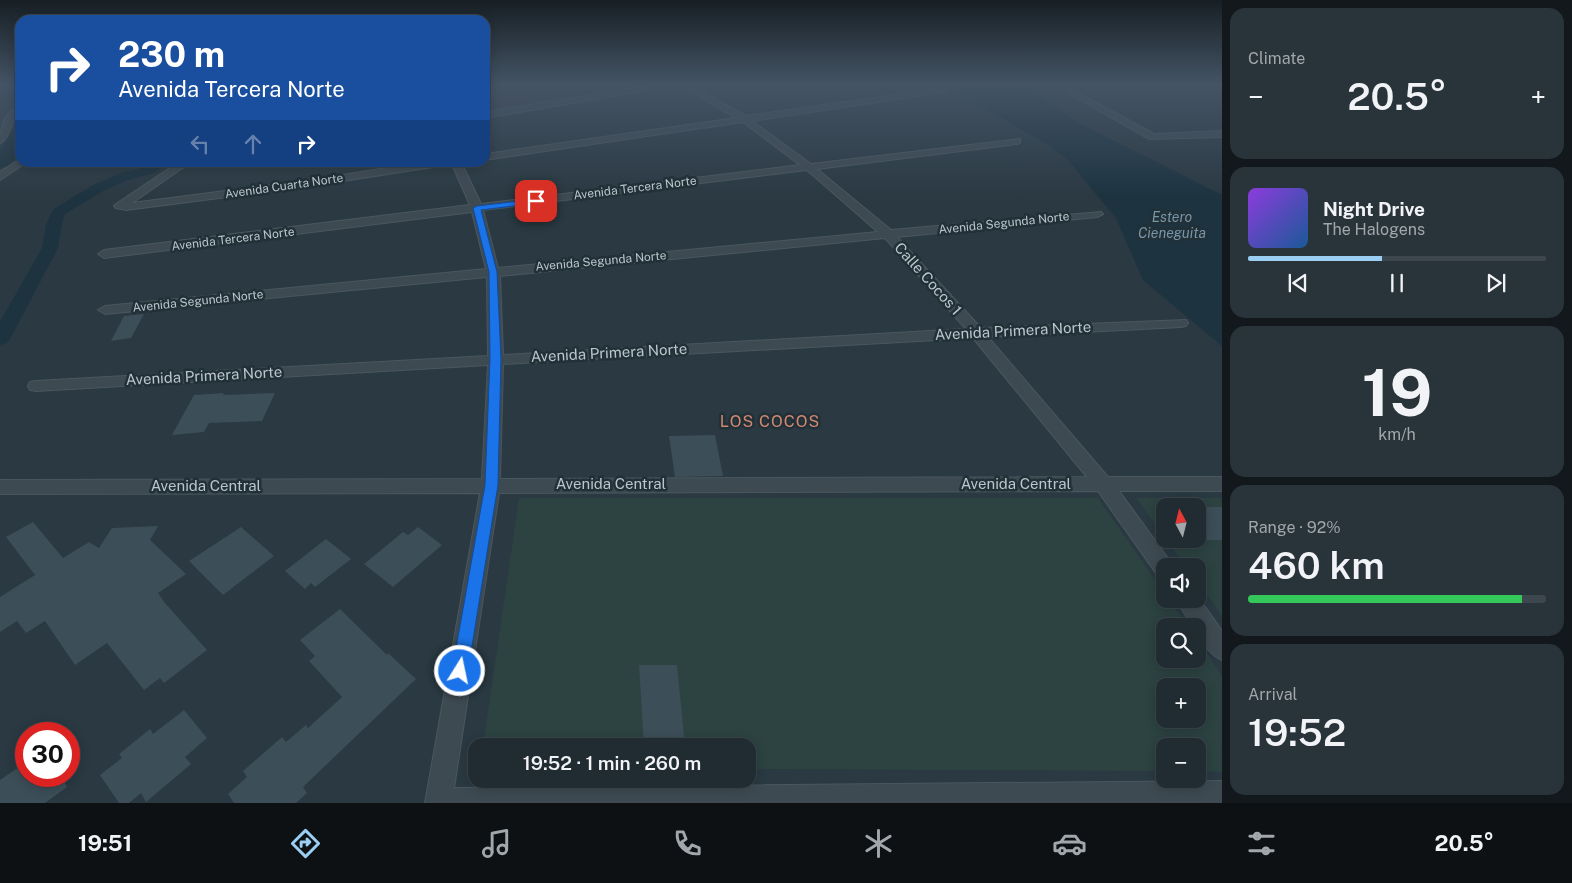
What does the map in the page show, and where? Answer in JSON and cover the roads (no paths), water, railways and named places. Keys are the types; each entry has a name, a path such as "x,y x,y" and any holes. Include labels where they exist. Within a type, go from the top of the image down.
{"street":[{"path":"0,140 8,121"},
{"path":"490,156 727,121"},
{"name":"Calle Cocos 1","path":"747,121 809,166 888,234 977,333 1103,484 1156,558"},
{"path":"1124,121 1152,137 1222,134"},
{"name":"Avenida Tercera Norte","path":"104,254 1017,140"},
{"path":"0,177 15,167"},
{"path":"121,207 121,203 178,167"},
{"name":"Avenida Cuarta Norte","path":"121,207 301,184 413,167"},
{"path":"458,167 477,208 493,272 496,359 491,485 438,802 1222,794"},
{"name":"Avenida Segunda Norte","path":"105,310 1097,214"},
{"name":"Avenida Primera Norte","path":"36,386 496,359 1181,323"},
{"name":"Avenida Central","path":"0,487 1222,484"},
{"path":"1192,608 1222,650"}],"water":[{"name":"Estero Cieneguita","path":"1007,121 1076,121 1222,195 1222,346 1143,280 1116,218 1068,160 1045,143"}],"waterway":[{"path":"0,161 10,153 15,143"},
{"path":"0,339 50,248 54,224 59,212 98,188 154,167"}],"district":[{"name":"LOS COCOS","path":"770,421"}]}
